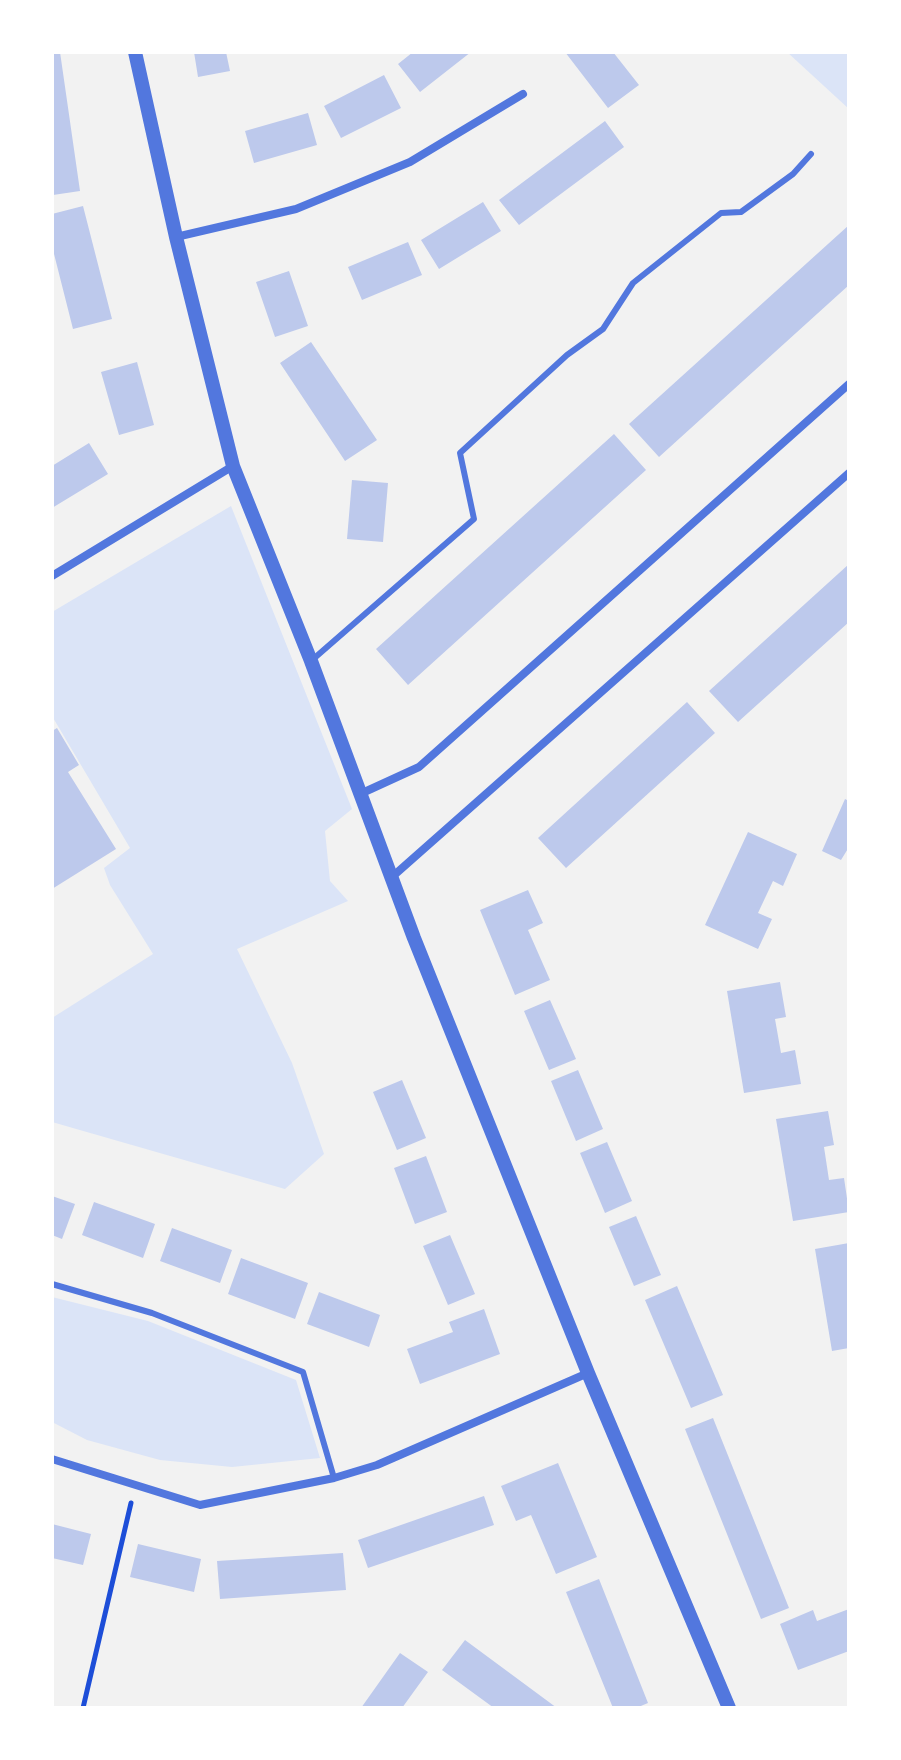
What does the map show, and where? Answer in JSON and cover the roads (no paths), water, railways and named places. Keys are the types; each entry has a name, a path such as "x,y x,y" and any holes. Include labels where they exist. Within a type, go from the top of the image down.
{"street":[{"path":"135,52 176,237 233,466 588,1373 729,1708"},
{"path":"176,237 296,209 410,162 523,94"},
{"path":"360,794 419,767 849,384"},
{"path":"52,576 233,466"},
{"path":"392,877 849,473"},
{"path":"52,1459 200,1505 334,1478 377,1465 588,1373"}],"lane":[{"path":"311,661 474,519 460,453 567,355 603,329 633,283 721,213 741,212 793,174 811,154"},
{"path":"52,1284 152,1313 303,1372 334,1478"}]}
